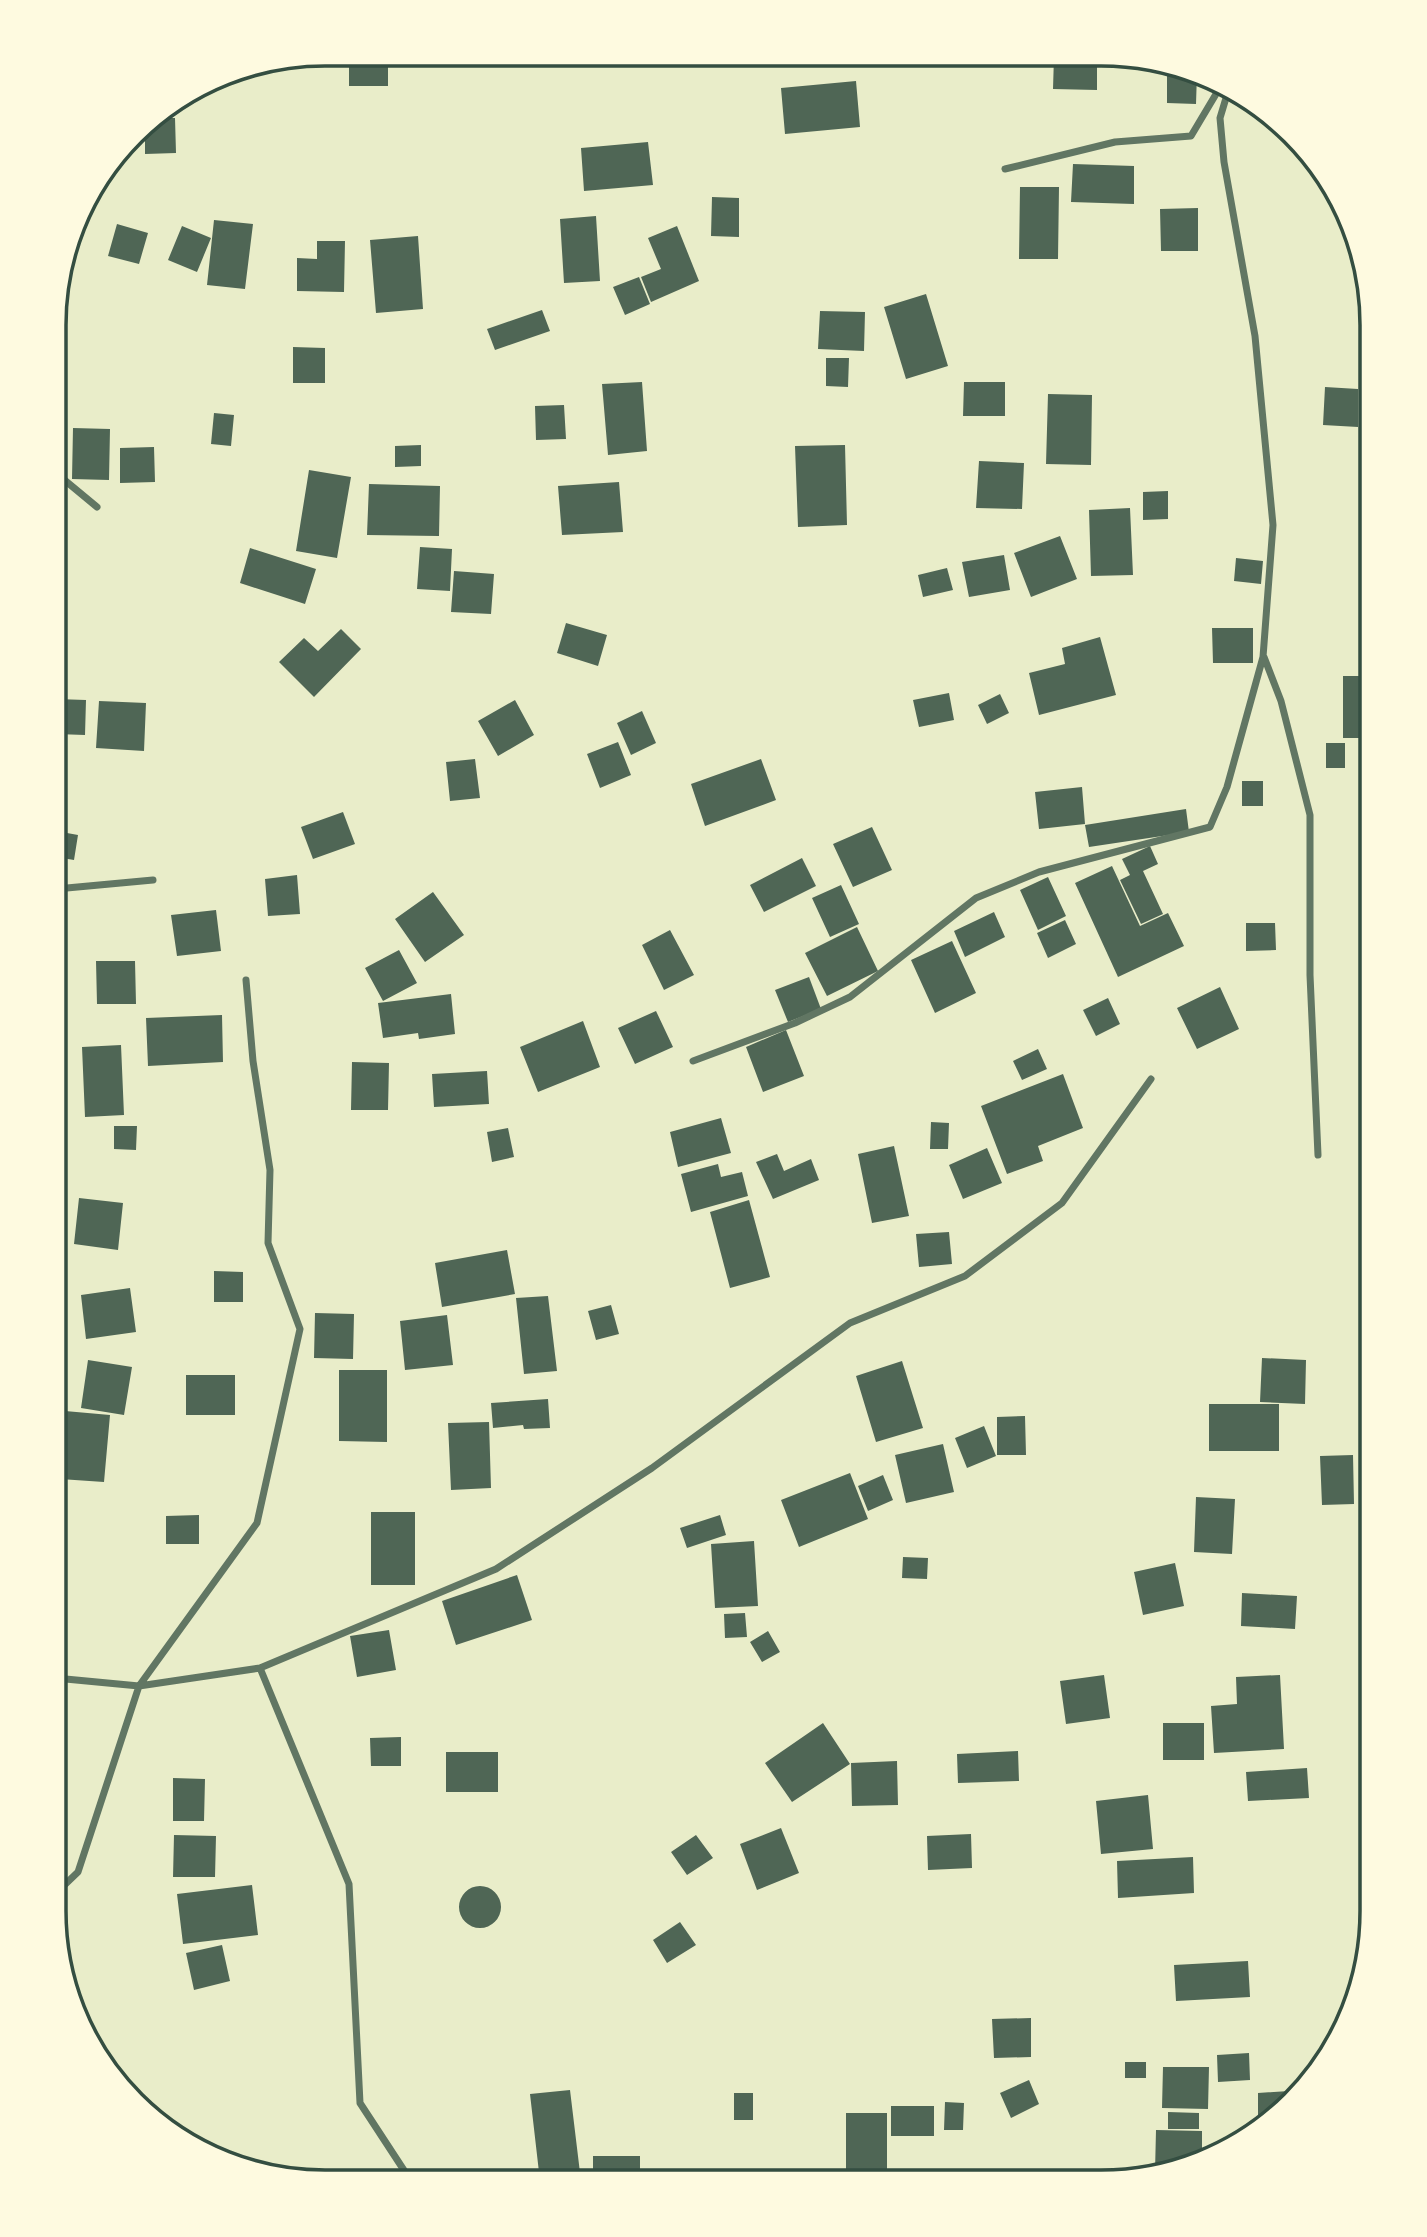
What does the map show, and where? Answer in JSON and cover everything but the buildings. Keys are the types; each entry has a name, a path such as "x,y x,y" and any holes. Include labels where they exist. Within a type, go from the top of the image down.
{"street":[{"path":"1004,169 1115,142 1191,136 1216,93"},
{"path":"693,1061 795,1023 850,997 976,898 1040,872 1210,827 1227,787 1264,657 1273,526 1255,336 1224,162 1220,118 1226,98"},
{"path":"66,481 97,507"},
{"path":"1264,657 1281,701 1310,815 1310,975 1318,1155"},
{"path":"66,888 153,880"},
{"path":"66,1883 78,1871 139,1686 257,1523 300,1329 268,1242 270,1170 253,1061 246,980"},
{"path":"66,1679 139,1686 260,1668 496,1569 652,1468 850,1323 965,1276 1062,1203 1151,1079"},
{"path":"260,1668 349,1884 360,2103 404,2170"}]}
